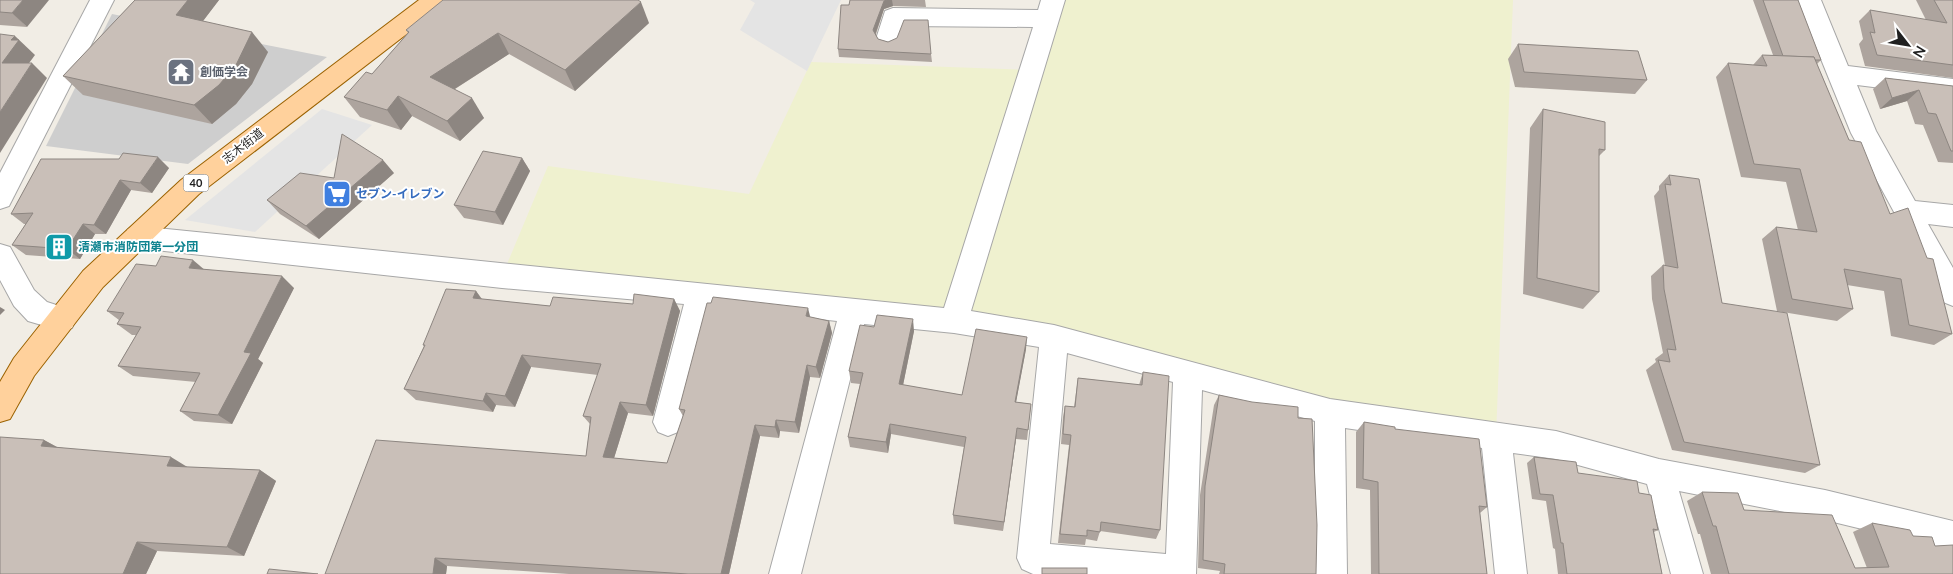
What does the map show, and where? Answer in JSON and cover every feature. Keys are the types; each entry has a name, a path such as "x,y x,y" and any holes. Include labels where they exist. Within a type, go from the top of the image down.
{"main road":[{"name":"志木街道","path":"0,409 24,367 93,280 190,187 435,0"}],"street":[{"path":"0,198 102,0"},
{"path":"1809,0 1864,134 1953,294"},
{"path":"888,39 893,17 1050,9 954,321"},
{"path":"1838,74 1953,88"},
{"path":"1907,211 1953,216"},
{"path":"137,237 954,321 1054,337 1188,375 1330,412 1556,445 1659,473 1826,505 1953,536"},
{"path":"0,255 24,298 38,312 62,319"},
{"path":"668,422 701,294"},
{"path":"786,574 853,312"},
{"path":"1054,337 1033,558 1181,571 1188,375"},
{"path":"1330,412 1331,574"},
{"path":"1496,437 1511,574"},
{"path":"1659,473 1687,574"},
{"path":"1826,505 1839,540"}],"shaded area":[{"path":"750,0 841,0 807,71 740,30 755,3"},
{"path":"112,14 327,57 188,164 46,146"},
{"path":"322,109 372,125 255,232 185,220"}],"green space":[{"path":"1053,0 1513,0 1496,437 1054,337 502,276 548,166 749,194 811,62 1032,70"}],"building":[{"path":"0,0 23,0 12,13 0,12"},
{"name":"創価学会","path":"135,0 188,0 176,15 252,32 236,65 219,85 194,105 63,76"},
{"path":"443,0 638,0 641,2 565,70 498,33 430,77 472,98 447,121 398,96 387,110 344,97 366,72 372,74 409,32 406,30"},
{"path":"850,0 887,0 884,1 873,30 878,39 888,42 897,38 904,20 928,20 931,54 838,49 841,5 849,5"},
{"path":"1763,0 1798,0 1821,60 1815,60 1814,57 1783,56"},
{"path":"1934,0 1953,0 1953,65 1877,55 1870,32 1875,33 1870,10 1947,23"},
{"path":"0,34 15,36 11,40 19,40 2,63 32,63 0,112"},
{"path":"1518,44 1638,51 1647,80 1524,72"},
{"path":"1762,55 1814,57 1849,140 1861,142 1890,214 1908,208 1927,258 1933,259 1952,334 1909,325 1901,279 1844,269 1853,309 1792,299 1776,227 1817,232 1800,169 1754,164 1728,63 1767,66"},
{"path":"1885,78 1953,86 1953,151 1951,151 1936,114 1928,113 1919,90 1892,98"},
{"path":"1543,109 1605,122 1605,150 1599,149 1599,292 1537,278"},
{"path":"342,134 383,160 306,226 267,200 300,173 334,178"},
{"path":"483,151 522,158 495,212 454,205"},
{"path":"123,153 158,157 140,183 120,180 94,225 83,224 67,249 12,245 33,213 11,214 41,159 119,159"},
{"path":"1669,175 1699,179 1722,303 1787,313 1820,465 1684,442 1658,360 1670,362 1667,349 1676,350 1664,289 1663,265 1678,268 1665,184 1671,185"},
{"path":"161,256 193,260 189,268 282,276 244,352 251,353 218,415 180,411 200,373 118,366 141,327 117,324 124,313 107,311 136,264 156,266"},
{"path":"446,289 476,291 473,298 550,306 553,297 633,304 634,294 674,299 646,405 620,402 603,457 667,463 685,410 679,409 707,303 711,303 713,297 808,308 806,316 829,321 816,367 807,365 795,422 776,420 775,427 755,425 721,574 688,574 435,558 433,574 325,574 376,440 586,456 591,417 583,416 601,364 522,355 505,396 486,393 483,401 404,389 425,345 423,345"},
{"path":"877,315 913,319 899,384 962,395 976,329 1027,337 1015,402 1031,404 1028,430 1017,428 1004,522 953,515 966,437 890,424 886,442 848,437 863,373 849,371 860,325 874,327"},
{"path":"1143,372 1169,376 1160,530 1101,522 1100,532 1087,530 1087,536 1060,534 1071,435 1063,434 1065,406 1075,407 1078,378 1142,385"},
{"path":"1219,395 1252,402 1298,407 1298,418 1312,419 1317,525 1316,574 1224,574 1225,564 1203,560 1205,486"},
{"path":"1364,422 1395,427 1395,429 1479,439 1487,507 1479,506 1487,574 1379,574 1378,482 1363,479"},
{"path":"0,437 44,440 41,446 171,457 167,466 260,470 227,547 137,542 123,574 0,574"},
{"path":"1534,457 1576,462 1578,473 1637,481 1639,493 1651,495 1658,530 1653,529 1662,574 1567,574 1553,495 1540,494"},
{"path":"1702,492 1738,493 1744,510 1832,515 1855,568 1889,567 1872,523 1910,530 1913,536 1932,537 1935,546 1953,545 1953,574 1729,574 1716,526 1713,526"},
{"path":"1042,568 1087,568 1087,574 1042,574"},
{"path":"269,569 318,574 267,574"}],"place":[{"name":"創価学会","path":"181,72"},
{"name":"セブン-イレブン","path":"337,194"},
{"name":"清瀬市消防団第一分団","path":"59,247"}]}
